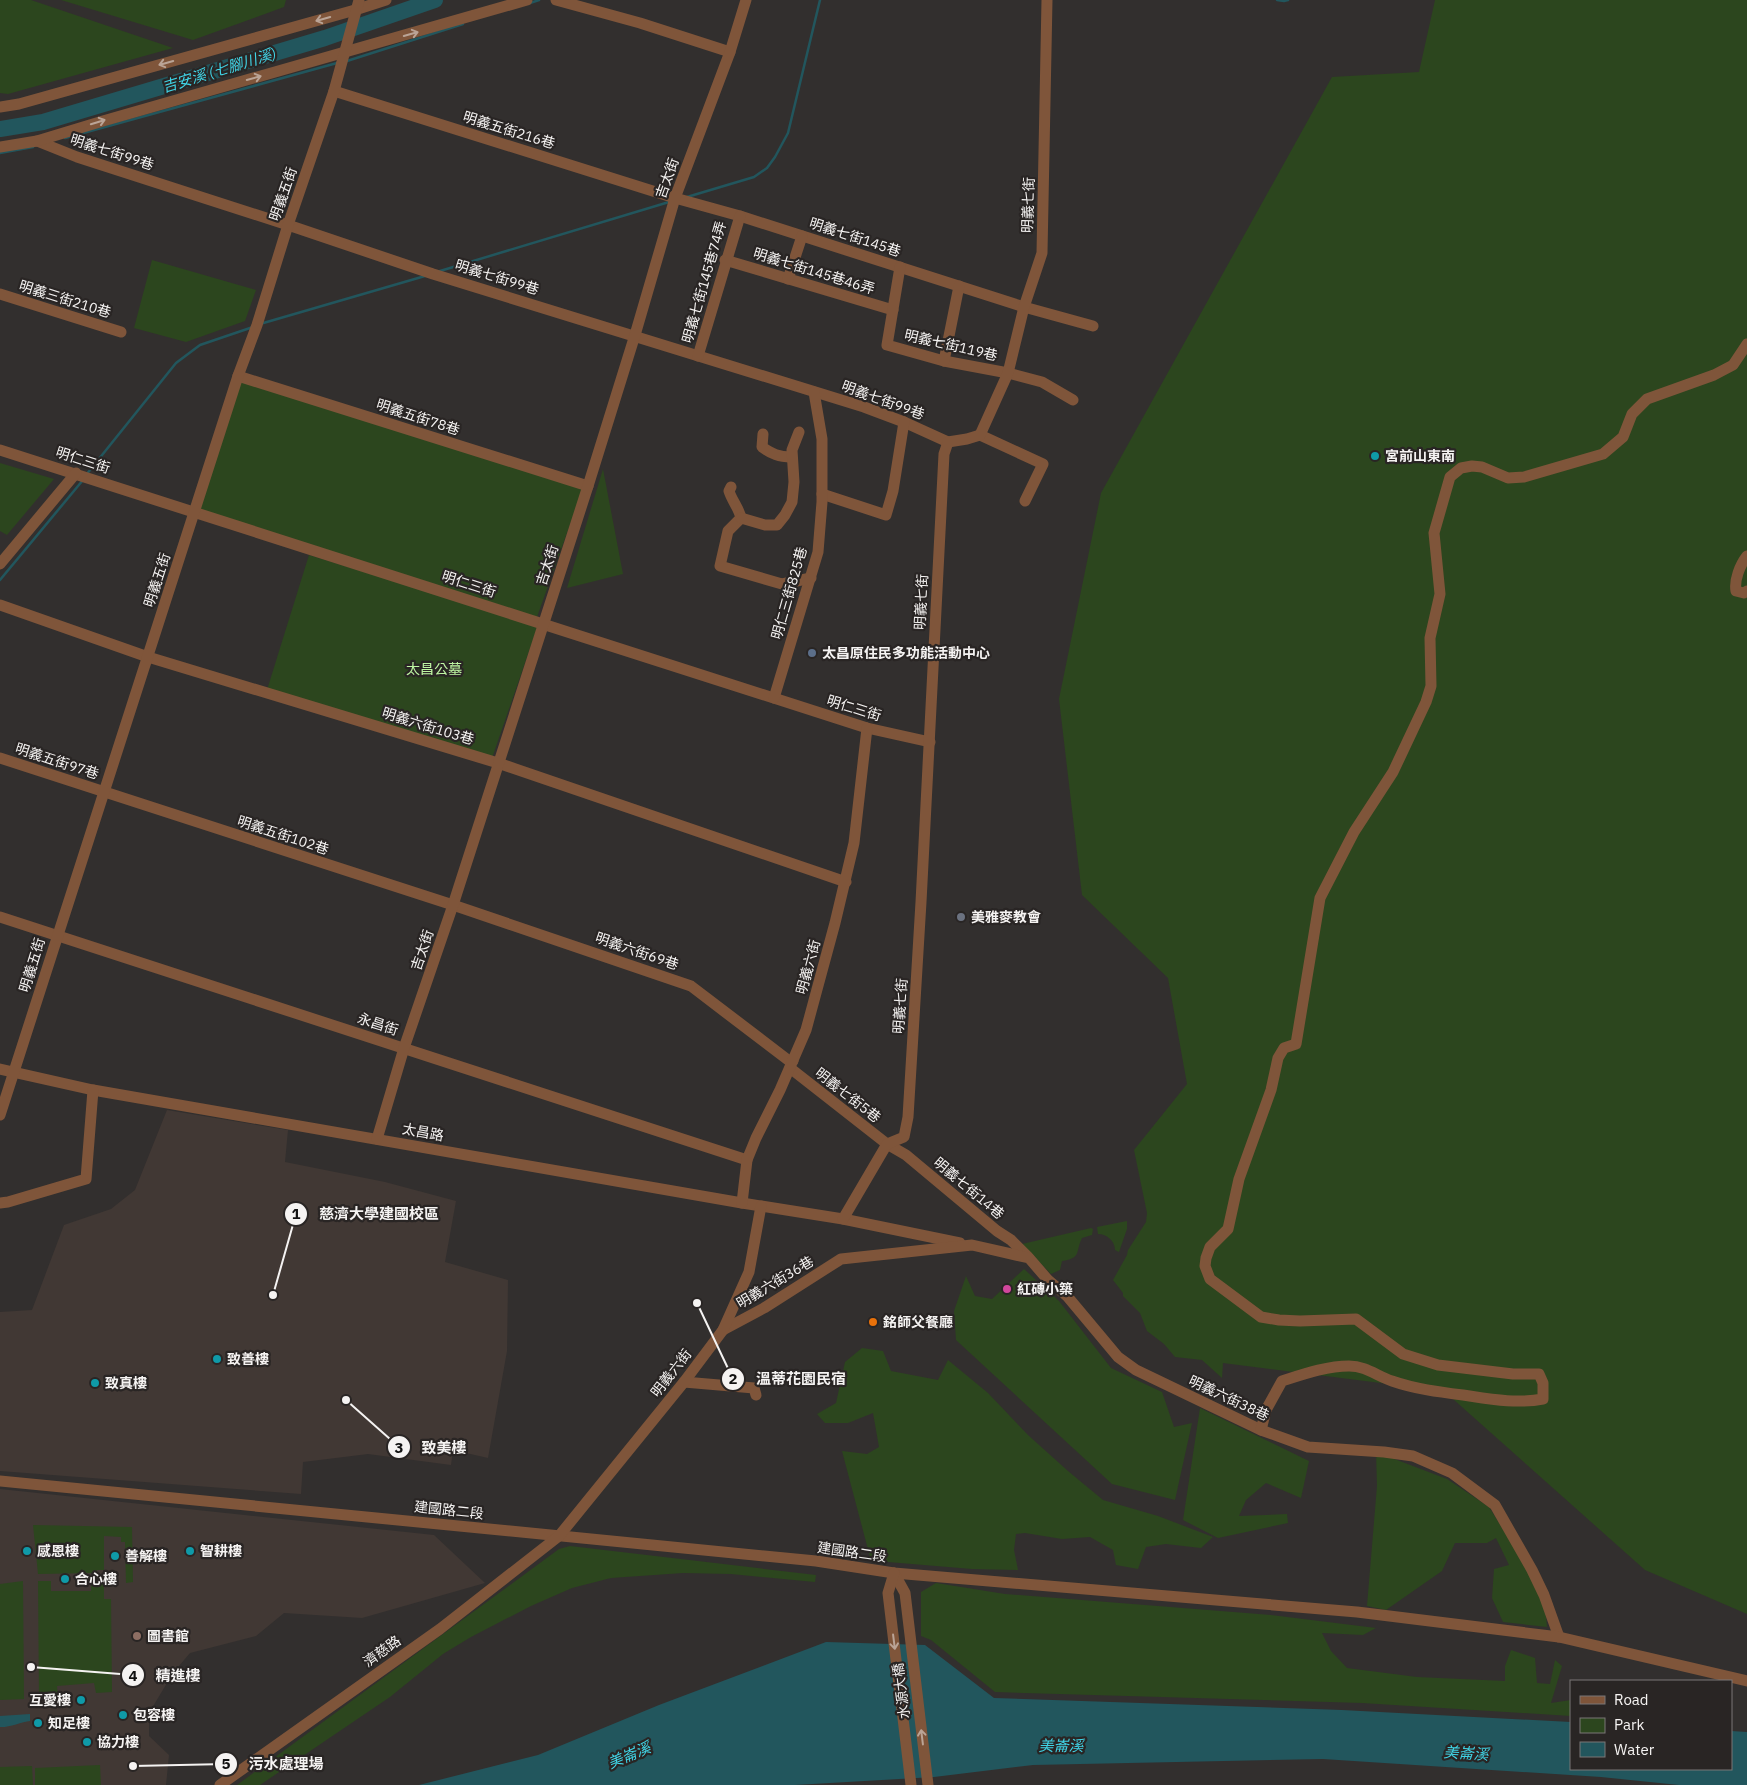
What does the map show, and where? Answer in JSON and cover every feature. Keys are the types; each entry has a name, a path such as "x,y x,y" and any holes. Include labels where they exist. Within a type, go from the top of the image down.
{"street":[{"path":"0,107 19,104 357,5 386,0"},
{"path":"0,147 37,141 527,0"},
{"path":"556,0 640,23 730,52"},
{"name":"吉太街","path":"377,1139 404,1048 453,905 588,486 675,198 730,52 746,0"},
{"name":"明義七街","path":"980,435 1008,374 1024,307 1042,253 1047,0"},
{"name":"明義五街","path":"0,1116 238,376 257,325 288,224 334,91 357,5"},
{"name":"明義五街216巷","path":"334,91 675,198"},
{"name":"明義七街99巷","path":"37,141 78,157 288,224 433,274 864,407 904,422 948,442"},
{"name":"明義七街145巷","path":"675,198 740,216 1024,307 1093,326"},
{"name":"明義七街145巷74弄","path":"698,356 740,216"},
{"path":"788,279 802,236"},
{"name":"明義七街145巷46弄","path":"726,260 893,310"},
{"path":"893,310 900,267"},
{"path":"944,361 959,286"},
{"name":"明義三街210巷","path":"0,294 121,332"},
{"name":"明義七街119巷","path":"893,310 887,345 944,361 1042,382 1073,400"},
{"path":"1261,1430 1266,1410 1282,1381 1311,1372 1349,1366 1362,1367 1391,1381 1429,1391 1503,1401 1526,1402 1543,1399 1543,1383 1539,1374 1513,1374 1438,1365 1403,1354 1387,1344 1370,1328 1356,1319 1300,1321 1261,1317 1210,1279 1206,1258 1210,1247 1228,1229 1239,1179 1272,1090 1278,1058 1284,1048 1296,1044 1320,898 1354,832 1393,772 1426,702 1431,686 1430,638 1440,594 1434,534 1450,476 1461,468 1472,466 1482,467 1508,478 1524,477 1603,454 1623,437 1632,414 1647,399 1714,375 1733,365 1747,344"},
{"name":"明義五街78巷","path":"238,376 588,486"},
{"name":"明仁三街825巷","path":"774,698 818,552 822,494 822,439 814,392"},
{"path":"822,494 886,515 893,491 904,422"},
{"path":"741,518 765,525 777,525 785,515 792,502 794,482 791,457 799,432"},
{"path":"763,434 762,447 773,454 791,457"},
{"path":"948,442 980,435 1043,464 1024,501"},
{"name":"明義七街","path":"843,1219 887,1144 904,1136 908,1117 930,742 944,454 948,442"},
{"name":"明仁三街","path":"0,450 867,728 930,742"},
{"path":"0,564 82,476"},
{"path":"731,487 729,491 740,510 741,518"},
{"path":"741,518 728,531 720,566 782,584 811,578"},
{"path":"1747,556 1743,561 1735,585 1736,591 1747,592"},
{"name":"明義六街103巷","path":"0,605 148,657 498,763 846,882"},
{"name":"明義六街","path":"742,1203 747,1160 806,1030 846,882 854,843 867,728"},
{"name":"明義五街97巷","path":"0,758 104,793"},
{"name":"明義五街102巷","path":"104,793 453,905"},
{"name":"明義六街69巷","path":"453,905 691,986 788,1060 791,1065"},
{"name":"永昌街","path":"0,917 747,1160"},
{"name":"明義七街5巷","path":"791,1065 887,1144"},
{"name":"太昌路","path":"0,1069 14,1074 93,1090 843,1219 972,1245"},
{"path":"0,1202 8,1202 86,1179 93,1090"},
{"name":"明義七街14巷","path":"887,1144 906,1156 997,1231 1011,1240 1029,1258"},
{"name":"明義六街","path":"559,1536 684,1382 723,1330 749,1272 761,1206"},
{"path":"972,1245 1029,1258"},
{"name":"明義六街36巷","path":"723,1330 764,1308 841,1259 972,1245"},
{"name":"明義六街38巷","path":"1029,1258 1048,1280 1067,1296 1118,1357 1144,1374 1261,1430 1308,1447 1384,1452 1413,1456 1452,1473 1495,1505 1544,1594 1559,1637"},
{"path":"684,1382 754,1388 756,1395"},
{"name":"建國路二段","path":"0,1481 816,1561 894,1573 1357,1612 1559,1637 1747,1681"},
{"name":"濟慈路","path":"220,1785 440,1628 559,1536"},
{"name":"水源大橋","path":"894,1573 905,1593 928,1785"},
{"name":"水源大橋","path":"894,1573 888,1594 911,1785"}],"shaded area":[{"path":"167,1110 288,1130 285,1162 385,1182 456,1201 445,1262 508,1280 507,1351 488,1458 453,1450 451,1465 368,1454 303,1462 301,1494 0,1471 0,1312 32,1310 64,1225 111,1209 135,1190"},
{"path":"0,1489 434,1535 485,1583 362,1618 284,1613 256,1636 190,1653 173,1673 149,1713 149,1736 169,1755 166,1785 0,1785"}],"green space":[{"path":"0,0 31,0 173,48 8,94 0,93"},
{"path":"61,0 286,0 284,7 193,40"},
{"path":"1435,0 1747,0 1747,1614 1645,1570 1444,1391 1223,1363 1222,1378 1202,1360 1175,1357 1164,1344 1147,1331 1140,1313 1123,1296 1123,1293 1113,1280 1128,1250 1146,1222 1147,1213 1134,1150 1187,1084 1168,978 1082,895 1059,699 1101,493 1332,77 1419,72"},
{"path":"152,260 256,290 245,321 186,342 134,328"},
{"path":"240,379 583,488 537,617 199,511"},
{"path":"0,463 54,479 7,535 0,531"},
{"path":"603,469 623,574 567,588"},
{"name":"太昌公墓","path":"309,555 538,625 490,764 266,693"},
{"path":"1127,1221 1127,1229 1119,1252 1115,1250 1114,1244 1110,1239 1098,1234 1097,1227"},
{"path":"1093,1229 1092,1235 1082,1238 1077,1254 1073,1258 1062,1261 1060,1270 1051,1274 1022,1244"},
{"path":"1024,1269 1059,1301 1111,1368 1162,1392 1174,1427 1192,1423 1175,1500 1112,1484 956,1340 954,1311 966,1276 975,1296 992,1299"},
{"path":"862,1348 883,1351 891,1371 938,1380 948,1360 988,1393 1028,1435 1103,1500 1158,1516 1213,1537 1201,1548 1166,1544 1146,1547 1138,1569 1116,1565 1113,1550 1090,1537 1062,1539 1025,1533 1016,1534 1014,1550 1018,1570 972,1569 876,1561 870,1557 842,1451 867,1454 879,1447 873,1413 848,1423 825,1423 817,1414 836,1403 845,1362"},
{"path":"1200,1408 1309,1461 1301,1498 1266,1483 1246,1500 1239,1516 1287,1514 1288,1523 1218,1538 1183,1520"},
{"path":"1376,1452 1447,1479 1489,1507 1544,1595 1547,1627 1503,1622 1492,1598 1494,1569 1509,1565 1496,1538 1487,1543 1455,1543 1442,1571 1386,1610 1367,1606 1377,1486"},
{"path":"33,1525 132,1527 133,1582 126,1583 125,1542 121,1542 121,1537 104,1536 104,1570 97,1570 97,1573 38,1574"},
{"path":"570,1546 816,1575 815,1582 731,1574 683,1573 611,1578 572,1588 531,1606 471,1637 443,1654 390,1697 260,1785 237,1785 559,1549"},
{"path":"91,1577 104,1577 104,1599 111,1599 112,1692 96,1693 94,1683 57,1686 58,1698 39,1699 38,1581 51,1581 51,1591 91,1591"},
{"path":"23,1581 24,1699 0,1700 0,1584"},
{"path":"936,1583 1005,1594 1271,1615 1376,1628 1363,1635 1322,1633 1331,1651 1347,1668 1417,1677 1505,1681 1505,1666 1511,1650 1535,1658 1537,1683 1550,1684 1555,1660 1562,1666 1551,1703 1570,1700 1570,1716 1362,1703 995,1692 931,1640 921,1636 921,1592"},
{"path":"100,1765 101,1785 35,1785 35,1768"},
{"path":"32,1766 33,1785 0,1785 0,1767"}],"water":[{"name":"美崙溪","path":"826,1642 925,1645 994,1698 1342,1710 1570,1722 1570,1770 1732,1770 1732,1731 1747,1732 1747,1785 1679,1785 1601,1777 1323,1759 1033,1765 934,1777 795,1785 419,1785 538,1755 659,1705"},
{"path":"30,1714 30,1721 0,1727 0,1716"}],"waterway":[{"name":"吉安溪 (七腳川溪)","path":"0,129 43,122 325,38 435,0"},
{"path":"530,3 539,0"},
{"path":"687,197 754,177 767,168 775,157 788,133 820,0"},
{"path":"1277,0 1288,0"},
{"path":"347,61 463,24"},
{"path":"65,138 337,63"},
{"path":"0,153 33,147"},
{"path":"440,271 669,202"},
{"path":"260,324 425,276"},
{"path":"86,475 176,363 200,345 253,327"},
{"path":"0,580 83,480"}],"place":[{"name":"宮前山東南","path":"1375,456"},
{"name":"太昌原住民多功能活動中心","path":"812,653"},
{"name":"美雅麥教會","path":"961,917"},
{"name":"紅磚小築","path":"1007,1289"},
{"name":"慈濟大學建國校區","path":"273,1295"},
{"name":"溫蒂花園民宿","path":"697,1303"},
{"name":"銘師父餐廳","path":"873,1322"},
{"name":"致善樓","path":"217,1359"},
{"name":"致真樓","path":"95,1383"},
{"name":"致美樓","path":"346,1400"},
{"name":"感恩樓","path":"27,1551"},
{"name":"智耕樓","path":"190,1551"},
{"name":"善解樓","path":"115,1556"},
{"name":"合心樓","path":"65,1579"},
{"name":"圖書館","path":"137,1636"},
{"name":"精進樓","path":"31,1667"},
{"name":"互愛樓","path":"81,1700"},
{"name":"包容樓","path":"123,1715"},
{"name":"知足樓","path":"38,1723"},
{"name":"協力樓","path":"87,1742"},
{"name":"污水處理場","path":"133,1766"}]}
